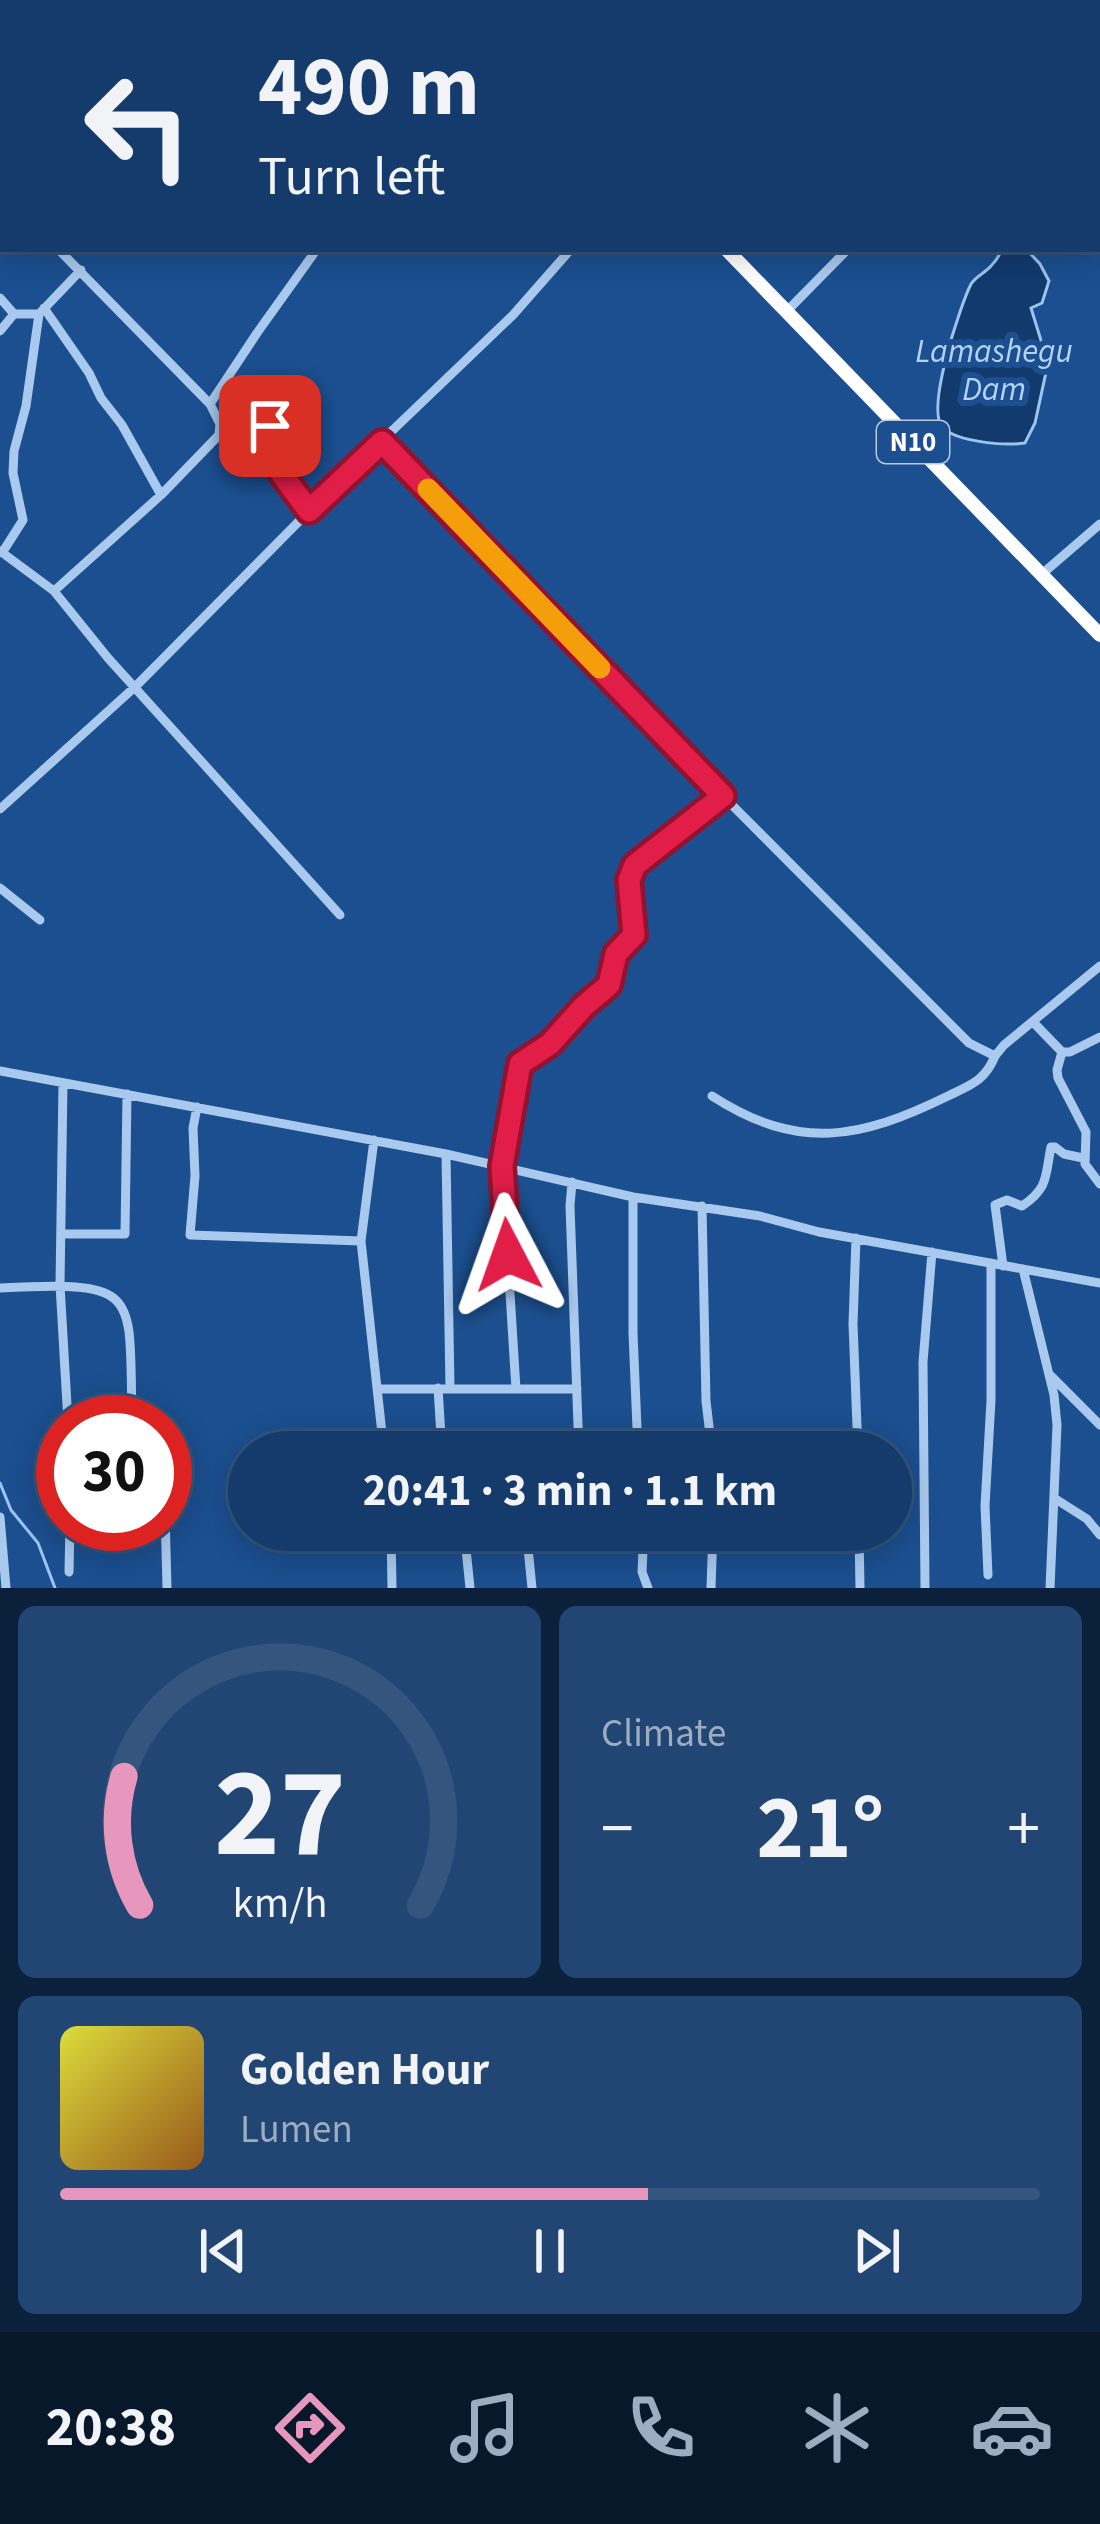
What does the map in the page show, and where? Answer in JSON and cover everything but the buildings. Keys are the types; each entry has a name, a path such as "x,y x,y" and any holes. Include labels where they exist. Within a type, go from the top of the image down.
{"highway":[{"name":"N10","path":"729,252 1100,635"}],"street":[{"path":"54,591 161,495 218,435 220,424 210,404 61,252"},
{"path":"210,404 315,252"},
{"path":"0,809 136,686 512,315 568,252"},
{"path":"786,312 845,252"},
{"path":"81,270 42,311 14,451 14,479 23,520 1,552 54,591 108,658 340,915"},
{"path":"0,298 14,314"},
{"path":"0,331 14,314 42,311"},
{"path":"42,311 89,373 161,495"},
{"path":"220,424 270,426 281,473 309,511"},
{"path":"382,442 969,1043 995,1056"},
{"path":"0,482 14,479"},
{"path":"1042,574 1100,524"},
{"path":"516,1389 502,1166 520,1064 550,1044 609,985 616,954 634,935 630,872 635,865 723,796"},
{"path":"0,888 40,920"},
{"path":"712,1096 759,1123 824,1133 851,1133 913,1114 980,1081 1004,1045 1100,965"},
{"path":"1033,1022 1063,1052 1100,1037"},
{"path":"1063,1052 1058,1078 1087,1132 1083,1158 1100,1184"},
{"path":"0,1070 446,1154 633,1197 702,1206 1100,1283"},
{"path":"63,1083 60,1285 66,1395"},
{"path":"62,1234 125,1234 127,1094"},
{"path":"197,1107 190,1235 362,1241"},
{"path":"374,1140 362,1241 382,1431"},
{"path":"988,1576 985,1506 997,1264 994,1205 1006,1200 1022,1206 1039,1192 1051,1147 1083,1158"},
{"path":"443,1431 446,1154"},
{"path":"572,1181 578,1431"},
{"path":"633,1197 637,1431"},
{"path":"702,1206 710,1431"},
{"path":"856,1238 857,1431"},
{"path":"925,1588 923,1362 932,1252"},
{"path":"1023,1269 1051,1376 1057,1426 1050,1588"},
{"path":"0,1288 60,1285 106,1291 119,1301 132,1340 132,1395"},
{"path":"1051,1376 1100,1425"},
{"path":"377,1389 577,1389"},
{"path":"1054,1498 1087,1519 1100,1534"},
{"path":"0,1517 6,1588"},
{"path":"69,1551 69,1572"},
{"path":"166,1551 167,1588"},
{"path":"392,1551 392,1588"},
{"path":"462,1551 470,1588"},
{"path":"528,1551 532,1588"},
{"path":"643,1551 642,1572 648,1588"},
{"path":"711,1588 712,1551"},
{"path":"859,1551 860,1588"}],"water":[{"name":"Lamashegu Dam","path":"1001,252 1029,252 1049,281 1042,303 1031,308 1048,363 1035,423 1025,443 959,437 943,428 939,418 941,381 959,313 971,284"}],"waterway":[{"path":"0,1483 11,1510 38,1543 55,1588"}],"slow traffic":[{"path":"428,489 600,668"}],"route":[{"path":"270,426 281,473 309,511 382,442 723,796 635,865 629,880 634,935 616,954 609,985 560,1036 520,1064 502,1166 508,1255"}]}
